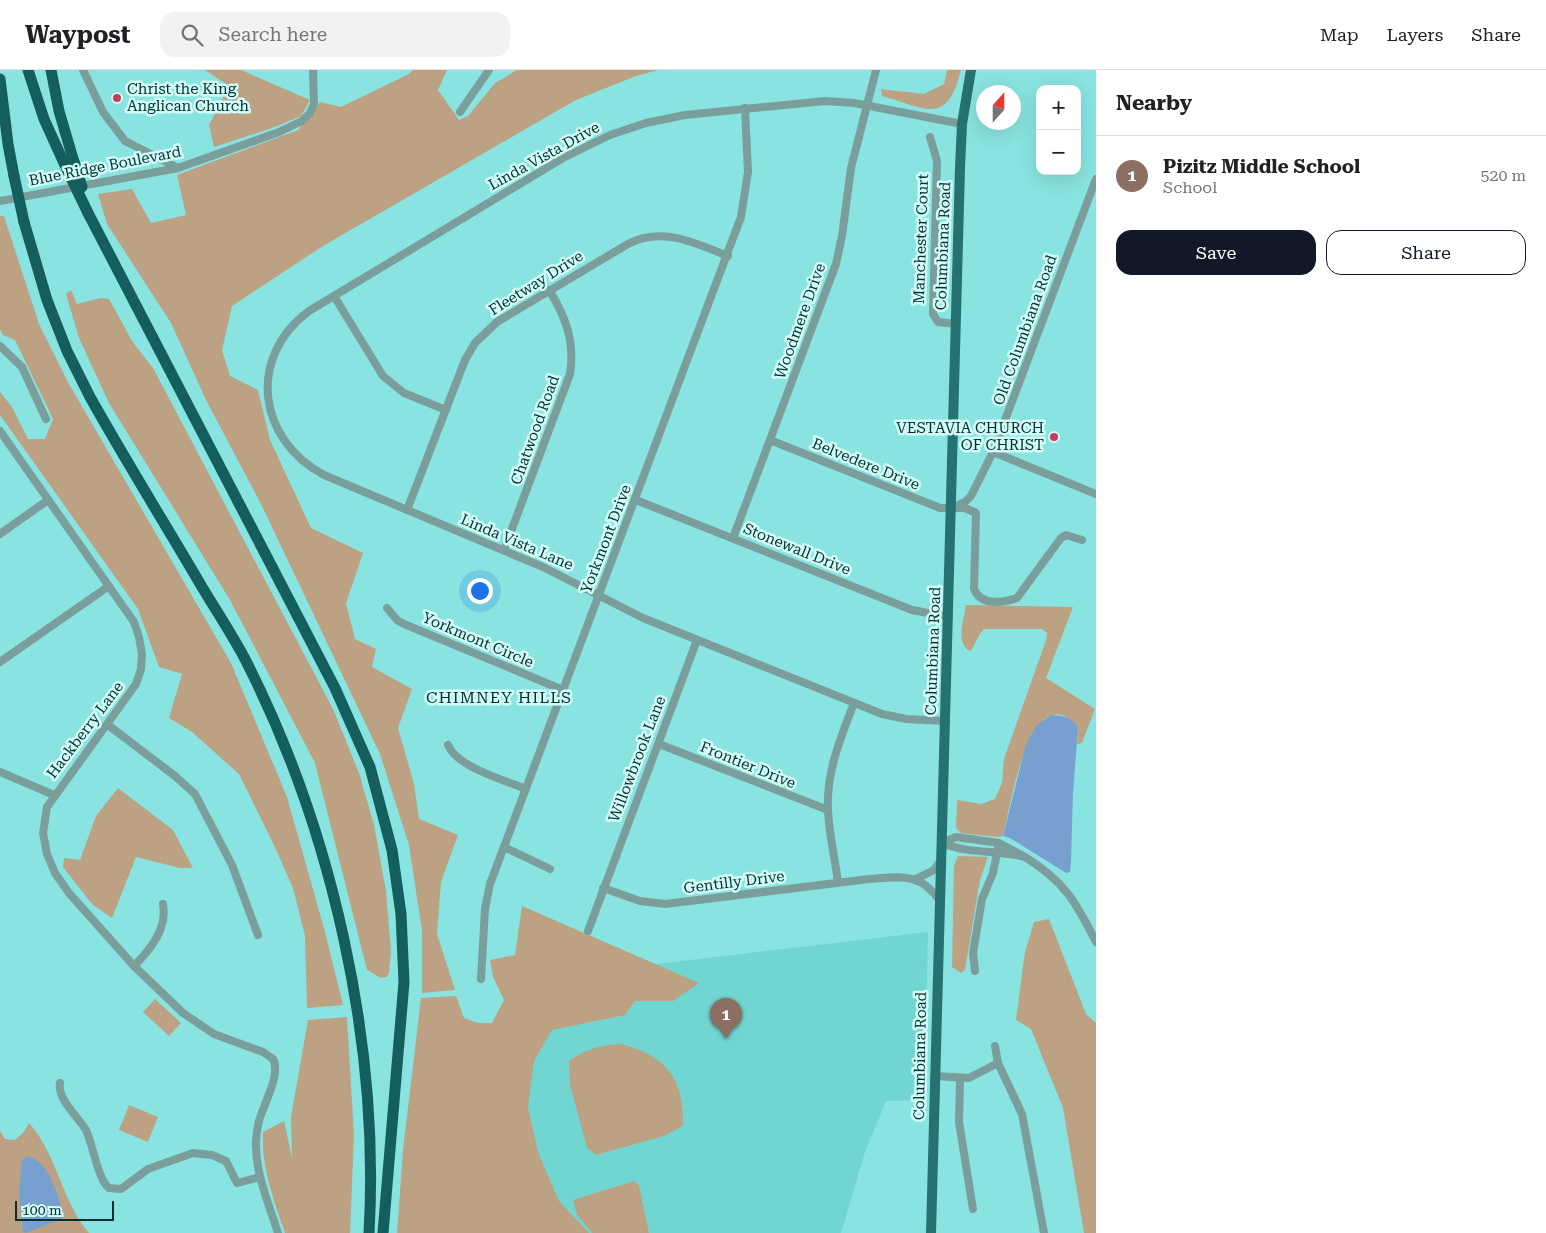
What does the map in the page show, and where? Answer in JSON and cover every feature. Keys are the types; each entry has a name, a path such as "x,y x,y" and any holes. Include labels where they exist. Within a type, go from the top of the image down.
{"highway":[{"path":"28,70 44,119 69,162"},
{"path":"51,70 69,162 88,213 335,688 370,767 394,868 402,914 404,982 383,1233"},
{"path":"0,79 14,176 24,222 47,300 86,389 245,660 300,787 323,861 344,940 364,1061 370,1192 369,1233"},
{"path":"0,118 8,144"}],"main road":[{"name":"Columbiana Road","path":"931,1233 962,124 971,70"}],"street":[{"path":"83,70 103,112 125,141 178,168"},
{"name":"Blue Ridge Boulevard","path":"0,201 178,168 279,132 302,120 310,113 314,104 313,70"},
{"path":"460,112 489,70"},
{"name":"Woodmere Drive","path":"733,538 836,264 842,236 851,168 869,106 876,70"},
{"name":"Linda Vista Drive","path":"268,383 272,358 282,338 302,316 593,142 629,128 665,118 744,108 825,101 869,106 962,124"},
{"name":"Yorkmont Drive","path":"481,979 486,900 504,847 728,256 741,217 747,186 748,156 744,108"},
{"name":"Manchester Court","path":"930,137 937,160 933,314 938,322 956,324"},
{"name":"Old Columbiana Road","path":"952,508 965,502 971,496 993,452 1016,398 1096,178"},
{"name":"Fleetway Drive","path":"407,510 465,360 475,343 497,322 628,244 648,237 675,237 728,256"},
{"name":"Chatwood Road","path":"504,550 570,374 572,354 569,332 563,314 549,290"},
{"path":"334,296 376,366 393,386 416,399 446,410"},
{"path":"0,346 22,367 46,419"},
{"name":"Linda Vista Lane","path":"268,383 269,403 275,426 280,436 295,455 324,475 504,550 599,595 636,615 854,703 896,718 946,721"},
{"name":"Hackberry Lane","path":"0,431 137,629 142,661 139,677 133,692 54,795 47,807 43,825 44,841 51,864 69,893 134,966 198,1024 214,1034 263,1052 275,1062 276,1073 261,1114 255,1139 260,1177 278,1233"},
{"name":"Belvedere Drive","path":"770,440 940,508 965,508 976,513 974,589 977,596 985,601 1007,601 1017,598 1061,538 1066,536 1082,540"},
{"path":"993,452 1096,494"},
{"path":"0,534 48,500"},
{"name":"Stonewall Drive","path":"636,500 912,610 949,617"},
{"path":"0,662 109,586"},
{"name":"Yorkmont Circle","path":"387,608 397,620 404,624 563,690"},
{"name":"Willowbrook Lane","path":"603,888 697,640"},
{"path":"838,882 828,810 833,761 854,703"},
{"path":"108,724 195,794 235,870 258,935"},
{"name":"Frontier Drive","path":"659,744 828,810"},
{"path":"448,745 451,752 461,762 526,789"},
{"path":"0,772 54,795"},
{"path":"942,843 956,837 999,843 1048,871 1076,902 1095,937"},
{"path":"942,843 955,848 1025,857"},
{"path":"975,971 973,953 982,900 993,873 999,843"},
{"path":"504,847 550,869"},
{"path":"916,879 934,870 942,859"},
{"name":"Gentilly Drive","path":"603,888 640,901 665,904 838,882 887,878 916,879"},
{"path":"916,879 931,888 940,901"},
{"path":"588,931 603,888"},
{"path":"134,966 151,947 162,926 165,915 163,904"},
{"path":"995,1046 998,1063 1022,1114 1044,1233"},
{"path":"934,1076 960,1079 980,1074 998,1063"},
{"path":"960,1079 959,1122 973,1209"},
{"path":"60,1083 60,1091 77,1115 94,1148 100,1176 106,1186 114,1190 121,1189 148,1169 193,1153 212,1155 226,1160 237,1183 260,1177"}],"shaded area":[{"path":"205,70 241,70 310,100 301,116 275,127 214,147 209,125 229,86"},
{"path":"413,70 447,70 438,90 459,120 468,116 495,83 517,70 658,70 636,76 576,100 323,246 232,306 222,350 230,376 258,390 270,440 311,528 363,553 346,603 355,639 376,649 372,667 412,689 398,728 414,784 419,819 458,835 441,882 437,934 455,990 422,993 422,931 409,845 380,754 261,504 206,400 171,323 107,224 98,194 132,189 151,223 186,215 177,175 298,130 320,102 341,107 409,74"},
{"path":"947,70 961,70 949,100 942,106 933,109 923,108 882,96 881,89 924,94 944,84"},
{"path":"0,216 4,216 39,324 69,384 231,663 287,797 325,932 343,1005 307,1008 305,936 293,888 239,774 192,732 169,718 182,674 159,667 138,609 0,415 0,392 12,407 28,439 45,439 53,419 15,340 3,335 0,329"},
{"path":"71,290 77,304 101,298 109,299 132,341 153,368 333,709 359,773 374,825 386,891 391,950 387,977 381,978 367,970 315,763 230,600 109,403 79,338 66,294"},
{"path":"966,605 1073,607 1046,678 1095,709 1082,743 1077,744 1078,728 1064,716 1051,716 1039,725 1021,761 1003,836 997,837 961,833 956,828 957,800 981,804 995,799 1002,783 1004,759 1047,633 1042,629 984,629 970,651 965,647 962,637 962,624"},
{"path":"118,788 173,830 193,868 180,868 136,857 112,918 92,904 63,867 64,858 80,860 96,816"},
{"path":"958,856 988,857 980,880 965,970 961,973 952,967 954,866"},
{"path":"522,906 699,983 673,1001 635,1001 625,1015 552,1030 534,1061 528,1107 538,1152 559,1201 589,1233 397,1233 403,1150 421,998 456,996 464,1018 478,1023 492,1023 504,1000 493,977 490,960 515,955"},
{"path":"1049,919 1086,1014 1096,1023 1096,1233 1084,1233 1063,1108 1031,1029 1016,1020 1025,952 1034,922"},
{"path":"928,932 924,1100 886,1101 865,1152 841,1233 577,1233 543,1195 513,1108 537,978"},
{"path":"155,999 181,1023 169,1036 143,1012"},
{"path":"347,1017 354,1136 350,1233 285,1233 266,1171 263,1132 284,1121 292,1158 291,1117 308,1020"},
{"path":"621,1044 650,1055 670,1072 680,1095 683,1109 683,1126 664,1136 596,1155 587,1148 570,1085 569,1061 581,1053 594,1048"},
{"path":"129,1105 158,1117 148,1142 119,1130"},
{"path":"29,1123 39,1135 72,1207 89,1233 0,1233 0,1131 5,1139 15,1140 24,1132"},
{"path":"634,1181 639,1185 649,1233 592,1233 577,1215 573,1200"}],"water":[{"path":"1051,715 1067,718 1073,721 1078,728 1073,792 1071,861 1070,872 1066,873 1010,838 1003,836 1026,744 1037,725"},
{"path":"28,1156 42,1165 52,1180 63,1213 61,1219 26,1233 23,1232 19,1192 22,1160"}],"place":[{"name":"Christ the King Anglican Church","path":"117,98"},
{"name":"VESTAVIA CHURCH OF CHRIST","path":"1054,437"},
{"name":"Pizitz Middle School","path":"726,1039"}],"district":[{"name":"CHIMNEY HILLS","path":"499,697"}]}
